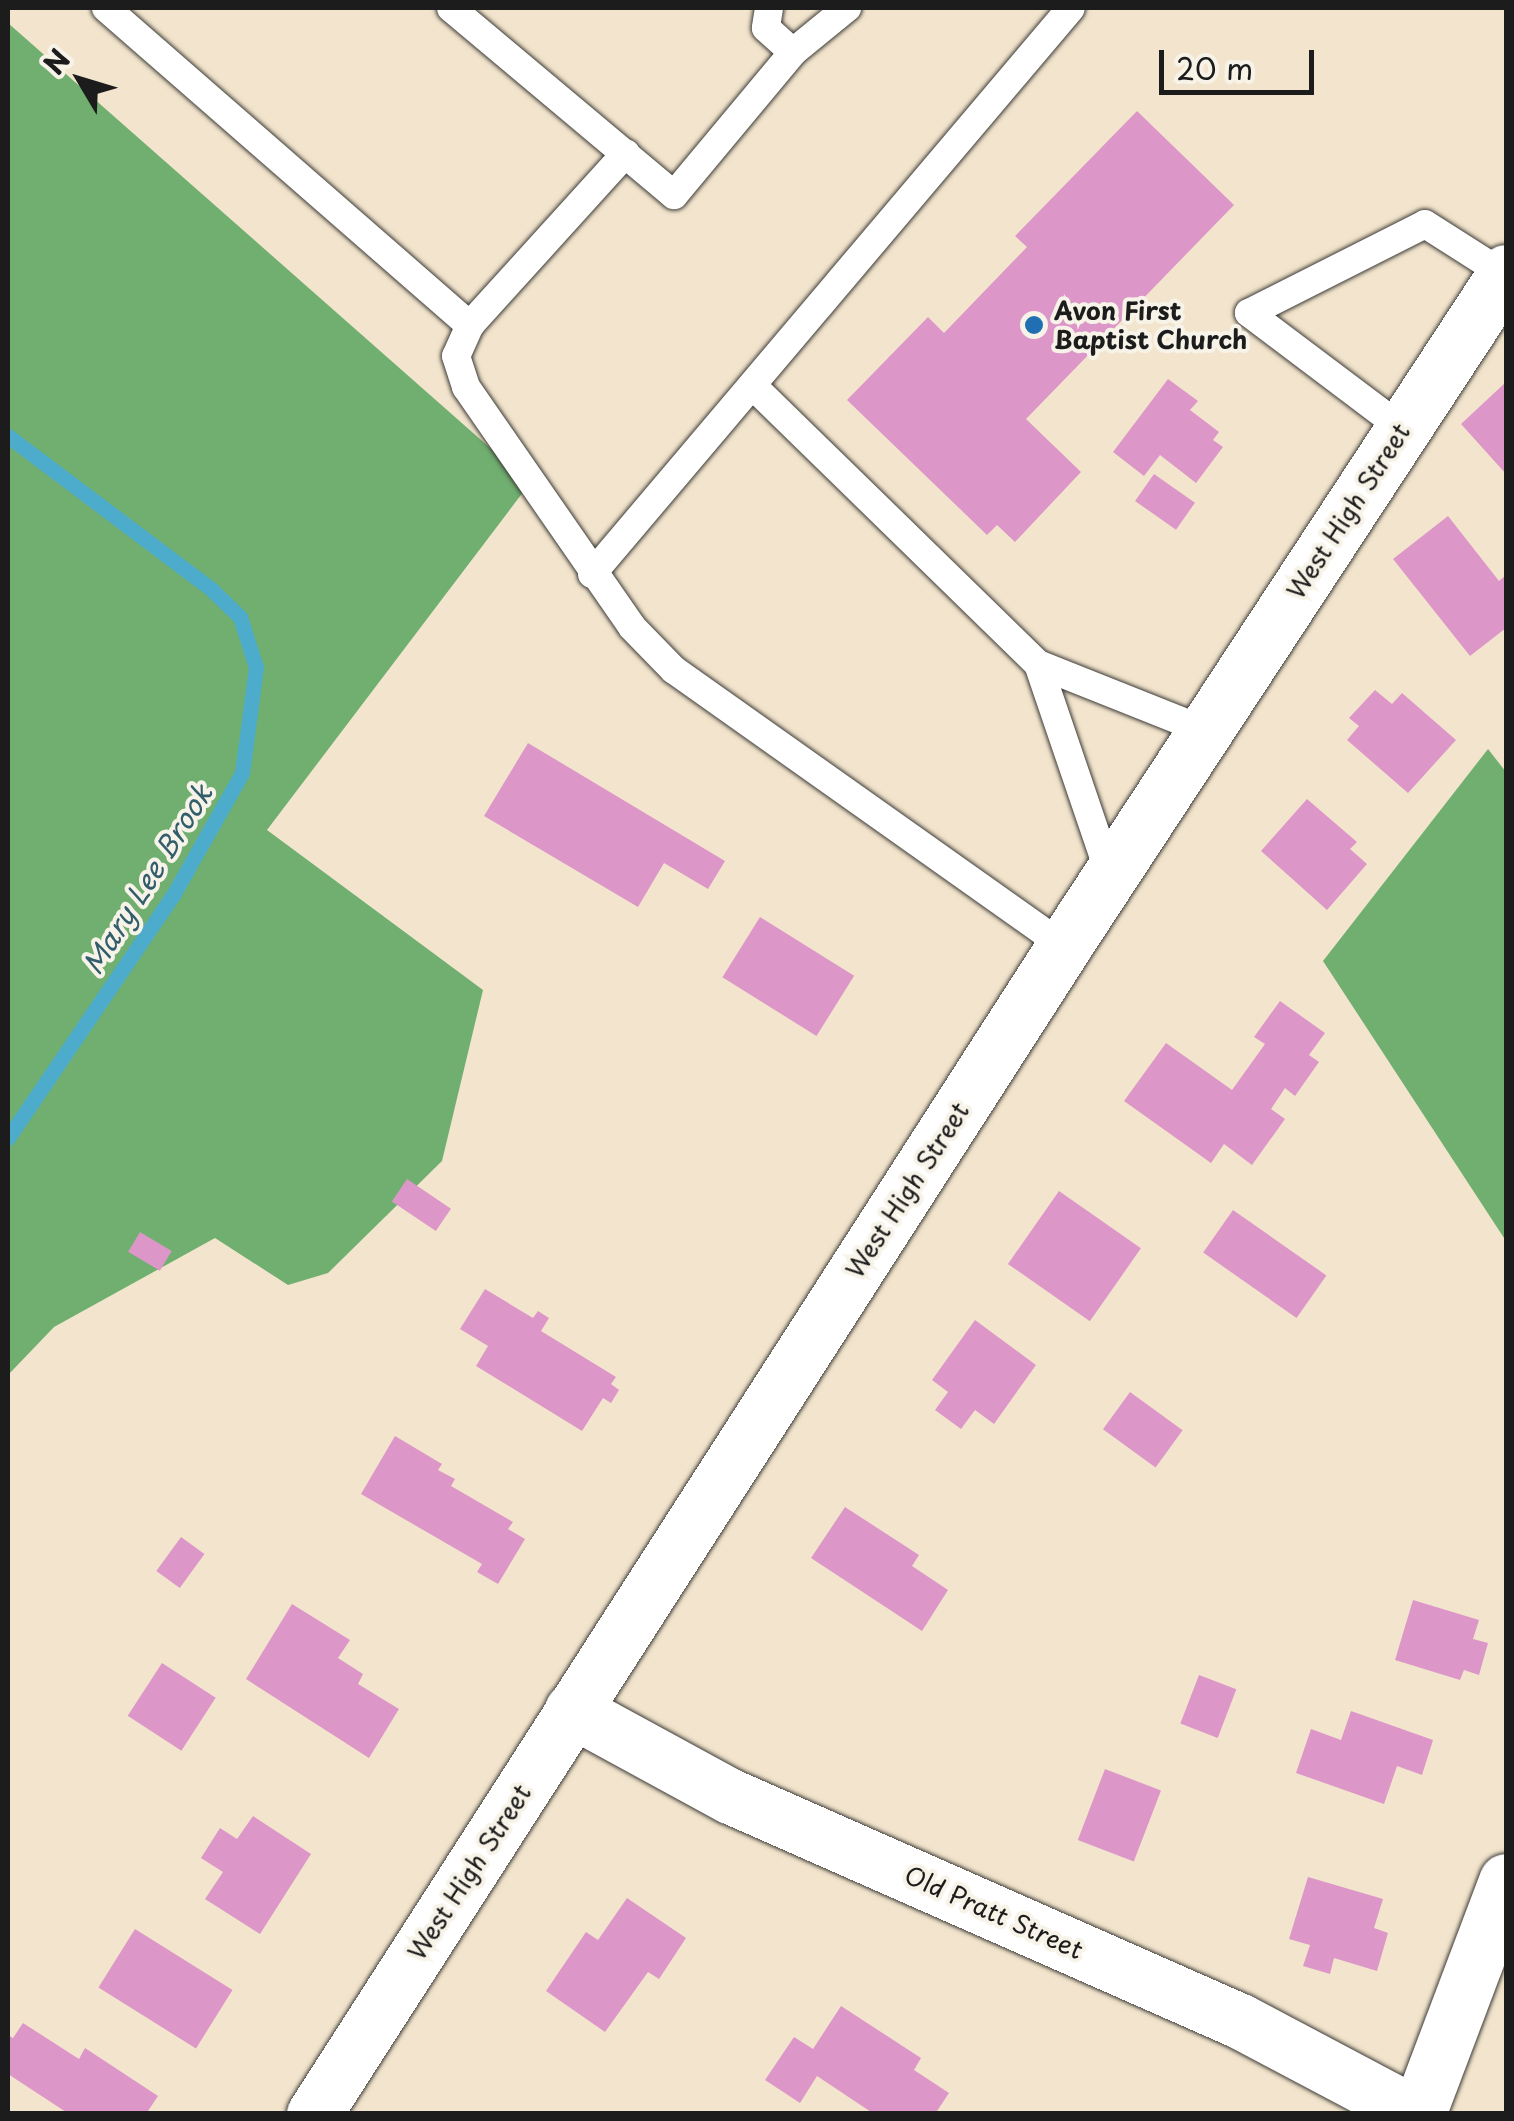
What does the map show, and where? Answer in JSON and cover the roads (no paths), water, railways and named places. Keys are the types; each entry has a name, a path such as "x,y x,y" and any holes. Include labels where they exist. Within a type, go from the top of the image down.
{"main road":[{"name":"West High Street","path":"314,2114 1064,946 1506,273"},
{"name":"Old Pratt Street","path":"572,1710 730,1796 1240,2021 1417,2114"},
{"path":"1417,2114 1506,1881"}],"lane":[{"path":"106,8 470,325"},
{"path":"451,8 674,195 793,52 847,8"},
{"path":"769,8 766,28 793,52"},
{"path":"592,574 1071,8"},
{"path":"626,154 470,325 460,340 458,372 592,574 674,670 1064,946"},
{"path":"1403,428 1249,313 1425,224 1506,273"},
{"path":"753,386 1038,664 1204,730"},
{"path":"1038,664 1110,875"}],"waterway":[{"name":"Mary Lee Brook","path":"8,436 212,590 240,617 256,667 242,773 173,895 8,1138"}],"place":[{"name":"Avon First Baptist Church","path":"1034,325"}]}
